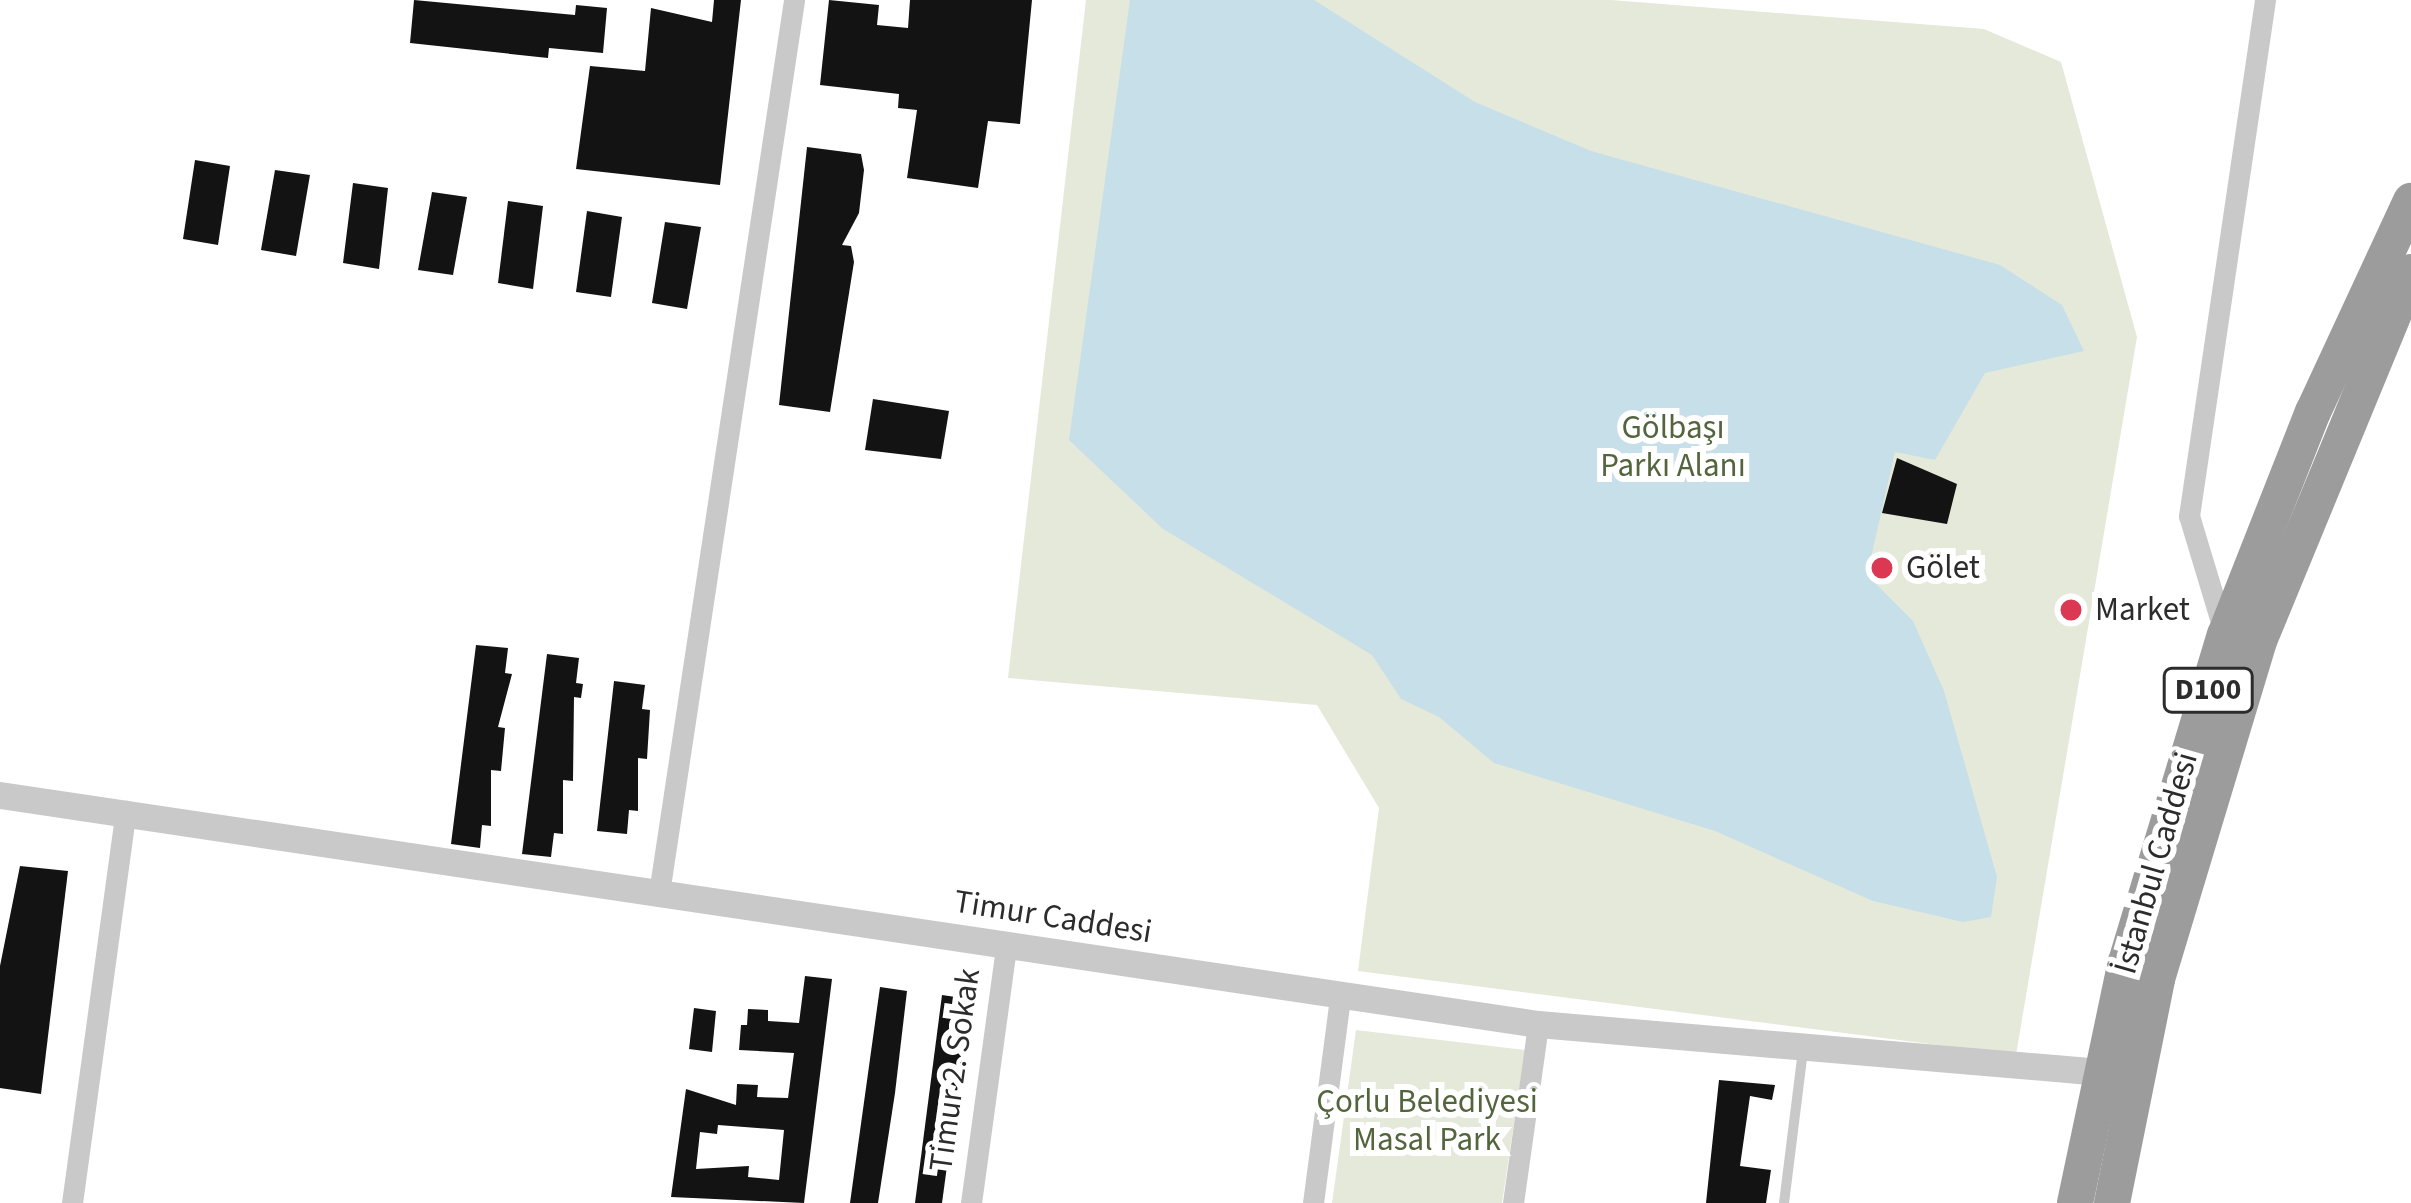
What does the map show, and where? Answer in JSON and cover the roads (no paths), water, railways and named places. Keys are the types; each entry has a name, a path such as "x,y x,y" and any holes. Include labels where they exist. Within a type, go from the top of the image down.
{"highway":[{"name":"İstanbul Caddesi","path":"2075,1203 2101,1072 2156,850 2225,635 2313,412 2411,201"},
{"name":"İstanbul Caddesi","path":"2112,1203 2157,979 2259,641 2411,272"}],"street":[{"path":"659,892 794,0"},
{"path":"2225,635 2189,516 2265,0"},
{"name":"Timur Caddesi","path":"0,795 1340,998 1538,1024 2101,1072"},
{"path":"72,1203 126,811"},
{"name":"Timur 2. Sokak","path":"970,1203 1006,946"},
{"path":"1313,1203 1340,998"},
{"path":"1513,1203 1538,1024"}],"lane":[{"path":"1784,1203 1804,1047"}],"water":[{"path":"1130,0 1314,0 1475,102 1591,151 2000,265 2062,305 2084,351 1985,373 1935,460 1895,452 1867,575 1913,621 1944,691 1997,877 1991,917 1963,922 1873,901 1715,831 1494,763 1439,717 1401,699 1372,655 1163,529 1069,440"}],"place":[{"name":"Gölet","path":"1882,568"},
{"name":"Market","path":"2071,610"}],"park label":[{"name":"Gölbaşı Parkı Alanı","path":"1673,447"},
{"name":"Çorlu Belediyesi Masal Park","path":"1427,1121"}]}
